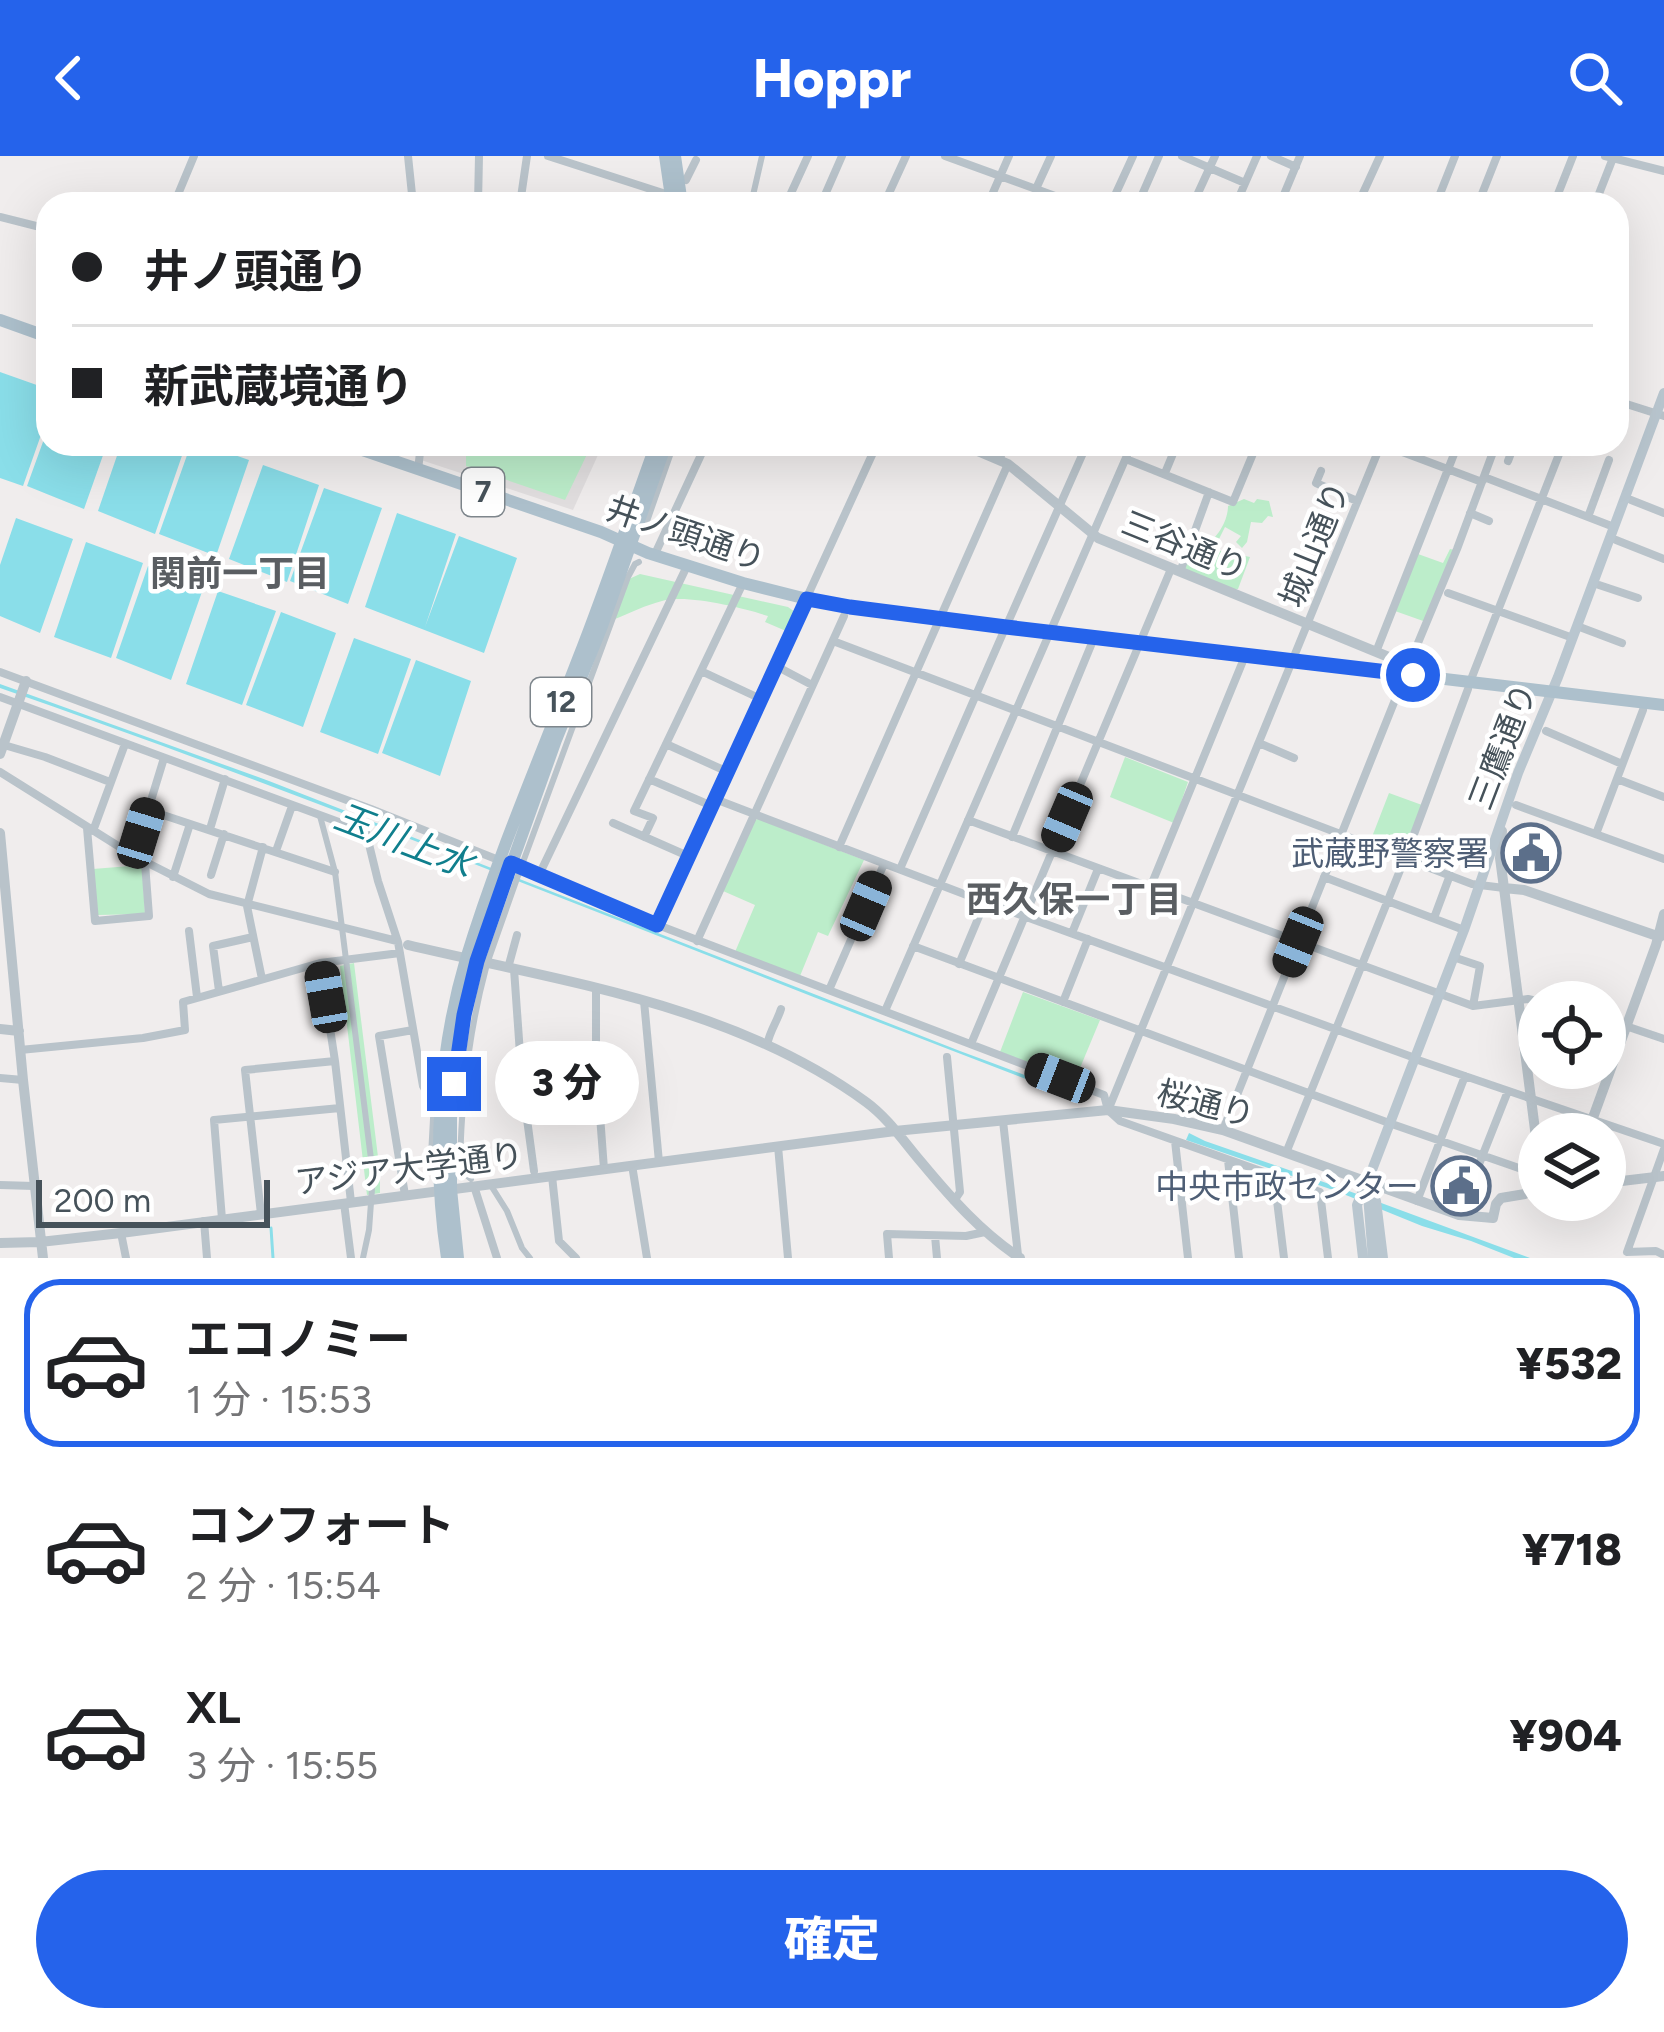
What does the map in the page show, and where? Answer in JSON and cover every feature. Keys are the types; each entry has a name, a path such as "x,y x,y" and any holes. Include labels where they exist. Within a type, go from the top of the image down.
{"main road":[{"path":"665,156 675,192"},
{"path":"675,156 677,192"},
{"path":"0,320 36,333"},
{"name":"三鷹通り","path":"1373,1258 1367,1183 1518,773 1660,415 1664,393"},
{"name":"井ノ頭通り","path":"379,456 654,555 807,599 1049,632 1404,671 1469,685 1664,705"},
{"path":"626,543 652,456"},
{"path":"626,543 665,456"},
{"name":"12","path":"447,1258 446,1190 464,1015 503,884 626,543"},
{"name":"12","path":"458,1258 440,1160 443,1080 454,1010 480,962"},
{"path":"1363,1258 1357,1205 1367,1183"},
{"path":"1367,1183 1376,1201 1383,1258"}],"street":[{"path":"179,192 194,156"},
{"path":"408,156 412,192"},
{"path":"478,192 479,156"},
{"path":"522,192 527,156"},
{"path":"548,156 651,192"},
{"path":"754,192 762,156"},
{"path":"792,192 808,156"},
{"path":"826,192 842,156"},
{"path":"890,192 906,156"},
{"path":"945,156 1046,192"},
{"path":"993,192 1009,156"},
{"path":"1034,192 1051,156"},
{"path":"1116,192 1132,156"},
{"path":"1144,192 1160,156"},
{"path":"1182,156 1245,183"},
{"path":"1198,192 1215,156"},
{"path":"1241,192 1257,156"},
{"path":"1271,156 1296,166"},
{"path":"1285,192 1300,156"},
{"path":"1364,192 1380,156"},
{"path":"1441,192 1455,156"},
{"path":"1483,192 1497,156"},
{"path":"1559,192 1573,156"},
{"path":"1598,192 1611,157 1664,171"},
{"path":"686,180 696,160"},
{"path":"0,217 36,226"},
{"path":"1629,405 1660,415"},
{"path":"418,470 420,456"},
{"path":"645,527 666,456"},
{"path":"654,555 701,456"},
{"path":"657,925 872,456"},
{"name":"三谷通り","path":"990,456 1004,462 1098,538 1396,660 1404,671"},
{"path":"839,847 940,618 1005,456"},
{"path":"1009,620 1082,456"},
{"path":"885,1011 1127,456"},
{"path":"1165,473 1172,456"},
{"path":"1126,459 1233,502 1252,456"},
{"name":"城山通り","path":"1108,1110 1376,456"},
{"path":"1412,456 1588,517 1664,559"},
{"path":"1376,652 1453,456"},
{"path":"1222,1130 1492,456"},
{"path":"1508,461 1510,456"},
{"path":"1286,1153 1405,859 1558,456"},
{"path":"1588,517 1609,460"},
{"path":"1321,471 1312,482 1358,501"},
{"path":"971,1044 1209,492"},
{"path":"1631,500 1664,513"},
{"path":"1470,513 1489,521"},
{"path":"511,864 628,577 639,562"},
{"path":"539,875 687,566"},
{"path":"644,837 653,818 634,811 743,583"},
{"path":"1599,585 1638,598"},
{"path":"1448,592 1498,611 1622,643"},
{"path":"697,941 844,616"},
{"path":"900,869 1003,633"},
{"path":"1012,837 1094,637"},
{"path":"833,641 1405,859 1479,885 1524,890 1661,938"},
{"path":"1150,888 1246,655"},
{"path":"776,666 812,686"},
{"path":"701,671 760,699"},
{"path":"0,672 408,824 697,941 1104,1095 1108,1110 1120,1121 1320,1192 1328,1258"},
{"path":"26,681 1,749 45,757 110,782"},
{"path":"0,697 366,832 377,881 402,946 423,1086 434,1103"},
{"path":"1596,835 1643,710"},
{"path":"1546,731 1622,764"},
{"path":"1258,743 1294,758"},
{"path":"125,744 90,830 95,921 149,916 145,862"},
{"path":"666,744 728,772"},
{"path":"134,856 164,758"},
{"path":"0,772 134,856 209,894 402,946 644,1001 698,1016 767,1045 867,1103 954,1201 1019,1257"},
{"path":"210,830 226,779"},
{"path":"650,779 1572,1113"},
{"path":"1617,779 1664,797"},
{"path":"276,851 292,806"},
{"path":"1516,806 1664,860"},
{"path":"148,810 335,872"},
{"path":"318,813 335,872 370,1152 373,1199 363,1258"},
{"path":"1505,816 1500,838 1518,993"},
{"path":"968,820 1473,1006 1518,1001"},
{"path":"613,823 689,856"},
{"path":"173,877 190,824"},
{"path":"0,833 5,921 44,1258"},
{"path":"211,875 224,834"},
{"path":"262,980 247,906 263,847"},
{"path":"829,990 884,864"},
{"path":"1072,933 1098,869"},
{"path":"1434,918 1450,875"},
{"path":"1324,877 1463,930"},
{"path":"497,1258 472,1183 460,1170 461,1110 480,962 503,884"},
{"path":"958,964 986,902"},
{"path":"1594,1113 1661,938 1664,914"},
{"path":"189,931 197,997"},
{"path":"518,934 511,969 534,1171"},
{"path":"219,992 213,946 253,937"},
{"path":"1063,1002 1088,939"},
{"path":"20,1049 185,1030 183,1002 320,963 402,946"},
{"path":"913,946 1518,1171"},
{"path":"1453,956 1480,966 1473,1006"},
{"path":"320,963 335,1060 351,1258"},
{"path":"596,989 604,1169"},
{"path":"644,1001 658,1162"},
{"path":"767,1045 781,1009"},
{"path":"1627,1025 1664,1039"},
{"path":"0,1029 19,1031"},
{"path":"405,1195 379,1036 413,1030"},
{"path":"947,1057 960,1192 954,1201"},
{"path":"261,1214 245,1070 335,1060"},
{"path":"1417,1201 1465,1076"},
{"path":"0,1078 23,1080"},
{"path":"522,1082 549,1078 597,1082"},
{"path":"440,1160 432,1156 435,1084 443,1080"},
{"path":"1530,1089 1533,1113"},
{"path":"1459,1215 1508,1091"},
{"path":"222,1219 214,1120 340,1108"},
{"name":"桜通り","path":"896,1131 1108,1110 1222,1130 1459,1215 1493,1218 1501,1198 1518,1195"},
{"path":"1004,1120 1019,1257"},
{"name":"アジア大学通り","path":"0,1243 122,1233 472,1183 896,1131"},
{"path":"1626,1132 1664,1147 1659,1177 1627,1252 1664,1255"},
{"path":"1175,1141 1188,1258"},
{"path":"778,1146 788,1258"},
{"path":"1228,1160 1239,1258"},
{"path":"632,1165 647,1258"},
{"path":"552,1176 559,1241 575,1258"},
{"path":"1274,1176 1284,1258"},
{"path":"1626,1181 1659,1177"},
{"path":"490,1184 530,1258"},
{"path":"0,1185 34,1186"},
{"path":"205,1222 207,1258"},
{"path":"889,1258 887,1234 967,1236 985,1232"},
{"path":"122,1233 126,1258"},
{"path":"935,1236 937,1258"}],"shaded area":[{"path":"422,456 598,456 573,510 421,460"}],"green space":[{"path":"466,456 586,456 565,500 466,466"},
{"path":"1244,499 1269,501 1273,517 1251,522 1242,548 1236,542 1241,536 1225,527 1215,547 1250,557 1238,589 1230,590 1183,569 1194,542 1209,543 1224,523 1228,506"},
{"path":"1450,549 1455,550 1426,622 1395,611 1418,554 1443,563"},
{"path":"640,574 795,612 786,631 765,622 768,616 686,599 656,603 615,619 629,579"},
{"path":"1125,757 1188,782 1174,823 1110,797"},
{"path":"1389,793 1422,805 1405,851 1400,853 1370,842"},
{"path":"758,819 864,860 828,936 818,932 800,976 735,952 755,905 723,891"},
{"path":"142,865 145,914 98,915 93,869"},
{"path":"354,963 380,1173 380,1193 367,1195 340,966"},
{"path":"1023,992 1100,1020 1075,1080 1000,1052"}],"water":[{"path":"0,372 36,385 36,449 23,486 0,478"},
{"path":"38,456 103,456 84,509 27,486"},
{"path":"117,456 182,456 155,534 98,511"},
{"path":"187,456 249,460 216,556 159,534"},
{"path":"263,465 319,485 287,582 229,559"},
{"path":"324,488 382,508 348,604 290,581"},
{"path":"397,513 456,534 425,627 459,536 517,558 484,653 365,607"},
{"path":"16,518 73,539 40,633 0,616 0,565"},
{"path":"86,542 143,563 111,658 54,637"},
{"path":"148,566 204,586 171,680 116,658"},
{"path":"218,591 276,611 242,705 186,684"},
{"path":"281,612 336,633 303,727 246,705"},
{"path":"354,638 411,659 378,754 320,732"},
{"path":"416,660 471,681 440,776 382,753"},
{"path":"0,684 269,781 1077,1095 1063,1093 267,785 0,688"},
{"path":"1189,1133 1530,1258 1514,1258 1186,1140"}],"waterway":[{"path":"271,1228 273,1258"}],"place":[{"name":"武蔵野警察署","path":"1531,853"},
{"name":"中央市政センター","path":"1461,1186"}],"district":[{"name":"関前一丁目","path":"240,573"},
{"name":"西久保一丁目","path":"1074,899"}],"route":[{"path":"454,1084 477,961 511,863 657,925 807,599 1413,675"}],"water label":[{"name":"玉川上水","path":"404,840"}]}
